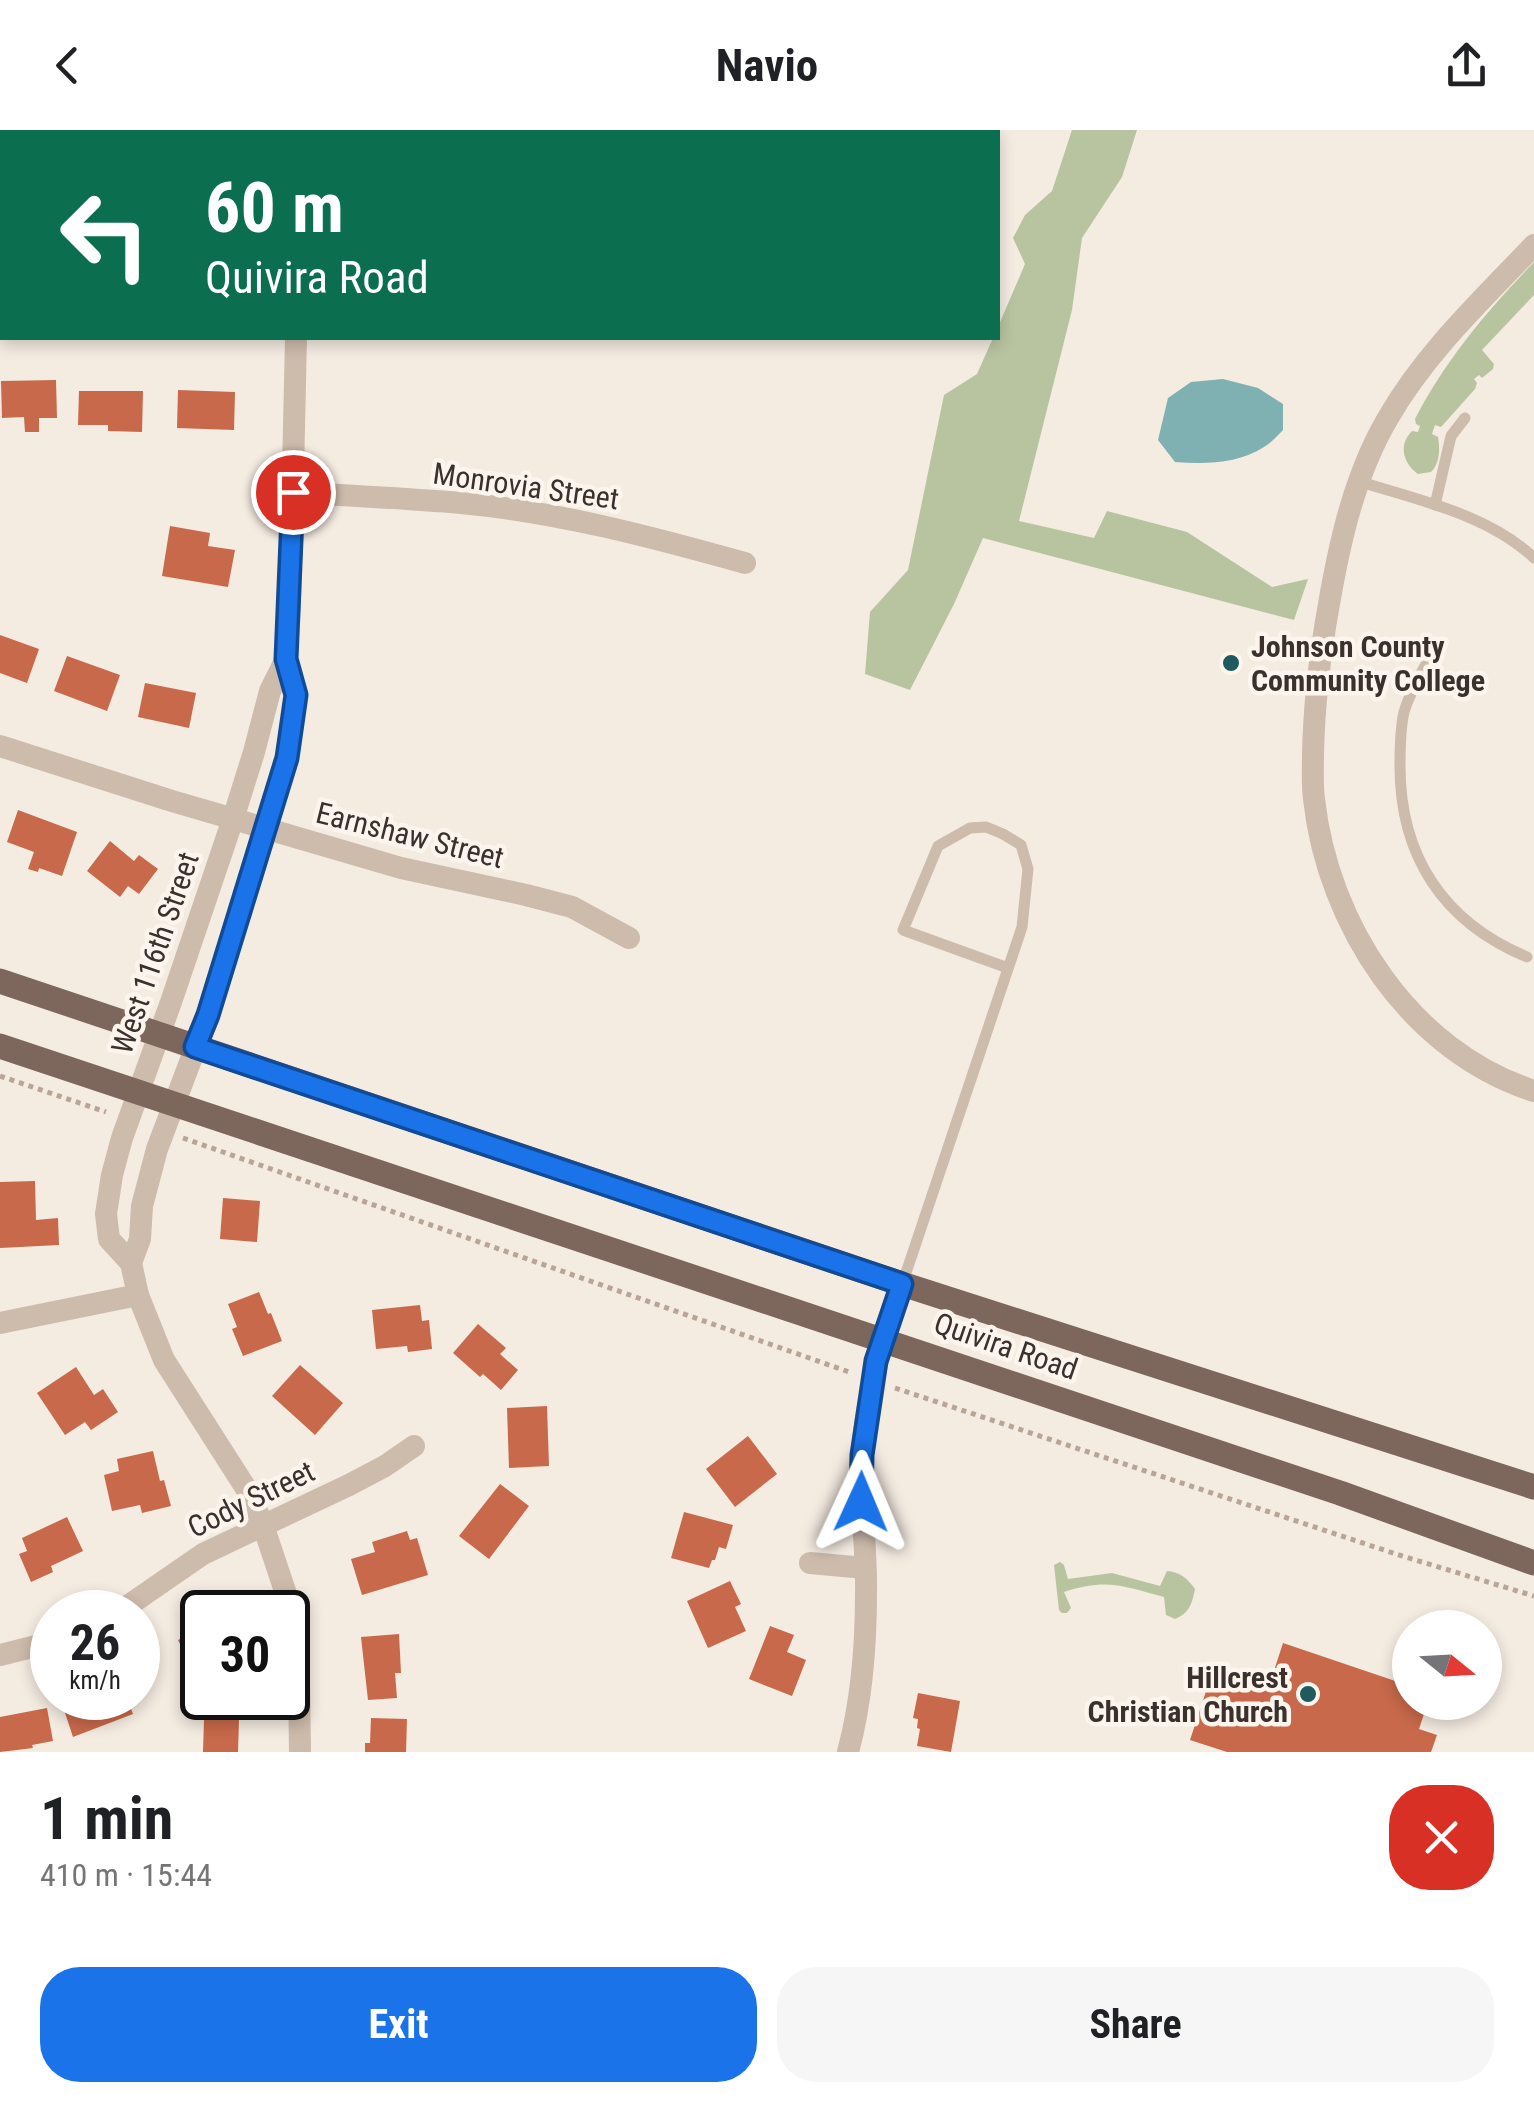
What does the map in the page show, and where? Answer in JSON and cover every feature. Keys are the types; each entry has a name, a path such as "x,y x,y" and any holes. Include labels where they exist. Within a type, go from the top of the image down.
{"main road":[{"name":"Quivira Road","path":"0,981 902,1284 1534,1487"},
{"name":"Quivira Road","path":"0,1046 883,1339 1534,1562"}],"street":[{"path":"1534,246 1426,359 1387,419 1358,481 1335,567 1319,655 1313,798 1324,858 1346,919 1376,971 1416,1016 1462,1055 1512,1084 1534,1090"},
{"name":"West 116th Street","path":"131,1263 140,1239 142,1206 163,1131 208,1015 287,758 296,695 286,659 296,340"},
{"name":"Monrovia Street","path":"293,492 463,503 559,517 650,536 745,563"},
{"name":"West 116th Street","path":"286,659 270,691 233,819 129,1120 112,1175 106,1214 110,1239 131,1263 138,1295 164,1360 249,1493 262,1525 293,1624 300,1680 300,1752"},
{"name":"Earnshaw Street","path":"0,746 401,868 572,907 629,938"},
{"path":"848,1752 864,1662 862,1455 872,1380 902,1284"},
{"path":"0,1323 138,1295"},
{"name":"Cody Street","path":"151,1590 204,1554 349,1485 414,1446"},
{"path":"810,1563 866,1568"},
{"path":"0,1655 30,1648"}],"lane":[{"path":"1434,505 1451,436 1465,418"},
{"path":"1358,481 1434,505 1504,535 1534,558"},
{"path":"1430,657 1404,714 1400,786 1410,840 1435,888 1452,908 1487,936 1527,956"},
{"path":"902,1284 1022,927 1028,869 1021,844 986,827 970,828 938,846 904,930 1008,968"}],"path":[{"path":"0,1076 129,1120"},
{"path":"163,1131 872,1380 1534,1596"}],"green space":[{"path":"1072,130 1137,130 1122,177 1082,238 1072,310 1019,521 1094,538 1107,511 1187,532 1272,587 1308,579 1294,620 983,538 910,690 865,674 870,612 908,570 944,395 977,374 992,340 1000,340 1000,322 1025,264 1013,238 1025,215 1052,191"},
{"path":"1534,262 1534,295 1482,350 1494,364 1493,369 1474,379 1475,389 1441,427 1435,425 1432,434 1438,437 1438,460 1431,472 1418,474 1406,459 1404,448 1412,431 1418,432 1420,426 1415,419 1468,336"},
{"path":"1060,1562 1068,1579 1112,1573 1160,1586 1167,1571 1176,1573 1195,1589 1193,1599 1187,1611 1175,1619 1166,1615 1164,1597 1126,1587 1092,1585 1064,1592 1071,1608 1062,1613 1054,1565"}],"water":[{"path":"1223,379 1258,388 1283,404 1283,430 1267,445 1243,457 1209,463 1175,462 1158,440 1168,398 1191,382"}],"building":[{"path":"56,380 57,418 39,418 39,432 25,432 24,417 2,418 1,381"},
{"path":"178,390 235,392 234,430 177,428"},
{"path":"79,391 143,391 142,432 108,431 108,425 78,425"},
{"path":"170,526 210,533 208,546 235,550 228,587 162,576"},
{"path":"0,635 39,649 27,683 0,673"},
{"path":"67,656 120,675 107,711 54,691"},
{"path":"145,683 196,693 189,728 138,717"},
{"path":"18,810 77,832 62,876 39,868 38,872 28,869 34,852 7,842"},
{"path":"110,841 134,861 139,855 158,869 139,894 128,886 120,897 87,871"},
{"path":"35,1181 36,1220 58,1218 59,1245 0,1248 0,1182"},
{"path":"223,1198 260,1201 257,1242 220,1239"},
{"path":"259,1292 282,1341 243,1356 232,1329 237,1327 228,1304"},
{"path":"420,1305 422,1321 429,1320 432,1349 376,1349 372,1310"},
{"path":"478,1324 506,1348 500,1354 518,1370 501,1390 453,1353"},
{"path":"300,1365 343,1403 315,1435 272,1396"},
{"path":"76,1367 94,1395 103,1389 118,1412 91,1430 85,1422 65,1435 37,1393"},
{"path":"547,1406 549,1466 509,1468 507,1408"},
{"path":"748,1436 777,1474 735,1507 706,1469"},
{"path":"153,1451 171,1506 142,1513 140,1505 112,1511 104,1475 119,1471 117,1459"},
{"path":"500,1484 529,1506 489,1559 459,1536"},
{"path":"684,1512 733,1525 726,1549 719,1547 709,1568 671,1558"},
{"path":"67,1517 83,1551 51,1566 53,1572 31,1582 19,1554 27,1551 22,1538"},
{"path":"407,1531 410,1540 417,1538 428,1575 362,1595 351,1559 375,1552 372,1542"},
{"path":"730,1581 741,1604 735,1607 746,1631 708,1648 687,1601"},
{"path":"770,1626 794,1635 787,1652 806,1660 792,1696 749,1679"},
{"path":"399,1634 401,1673 395,1673 397,1698 368,1700 361,1637"},
{"name":"Hillcrest Christian Church","path":"1283,1643 1392,1680 1392,1720 1422,1720 1419,1729 1437,1735 1431,1752 1227,1752 1190,1740 1215,1664 1270,1683"},
{"path":"918,1693 960,1701 951,1752 917,1746 920,1729 918,1719 913,1718"},
{"path":"30,1711 30,1720 49,1720 53,1741 0,1752 0,1717"},
{"path":"371,1718 407,1719 406,1752 365,1752 365,1743 370,1743"},
{"path":"67,1720 117,1720 73,1737"},
{"path":"204,1720 239,1720 238,1752 203,1752"}],"place":[{"name":"Johnson County Community College","path":"1231,663"},
{"name":"Hillcrest Christian Church","path":"1308,1694"}],"route":[{"path":"293,492 286,659 296,695 287,758 195,1047 902,1284 876,1361 867,1408 861,1502"}]}
